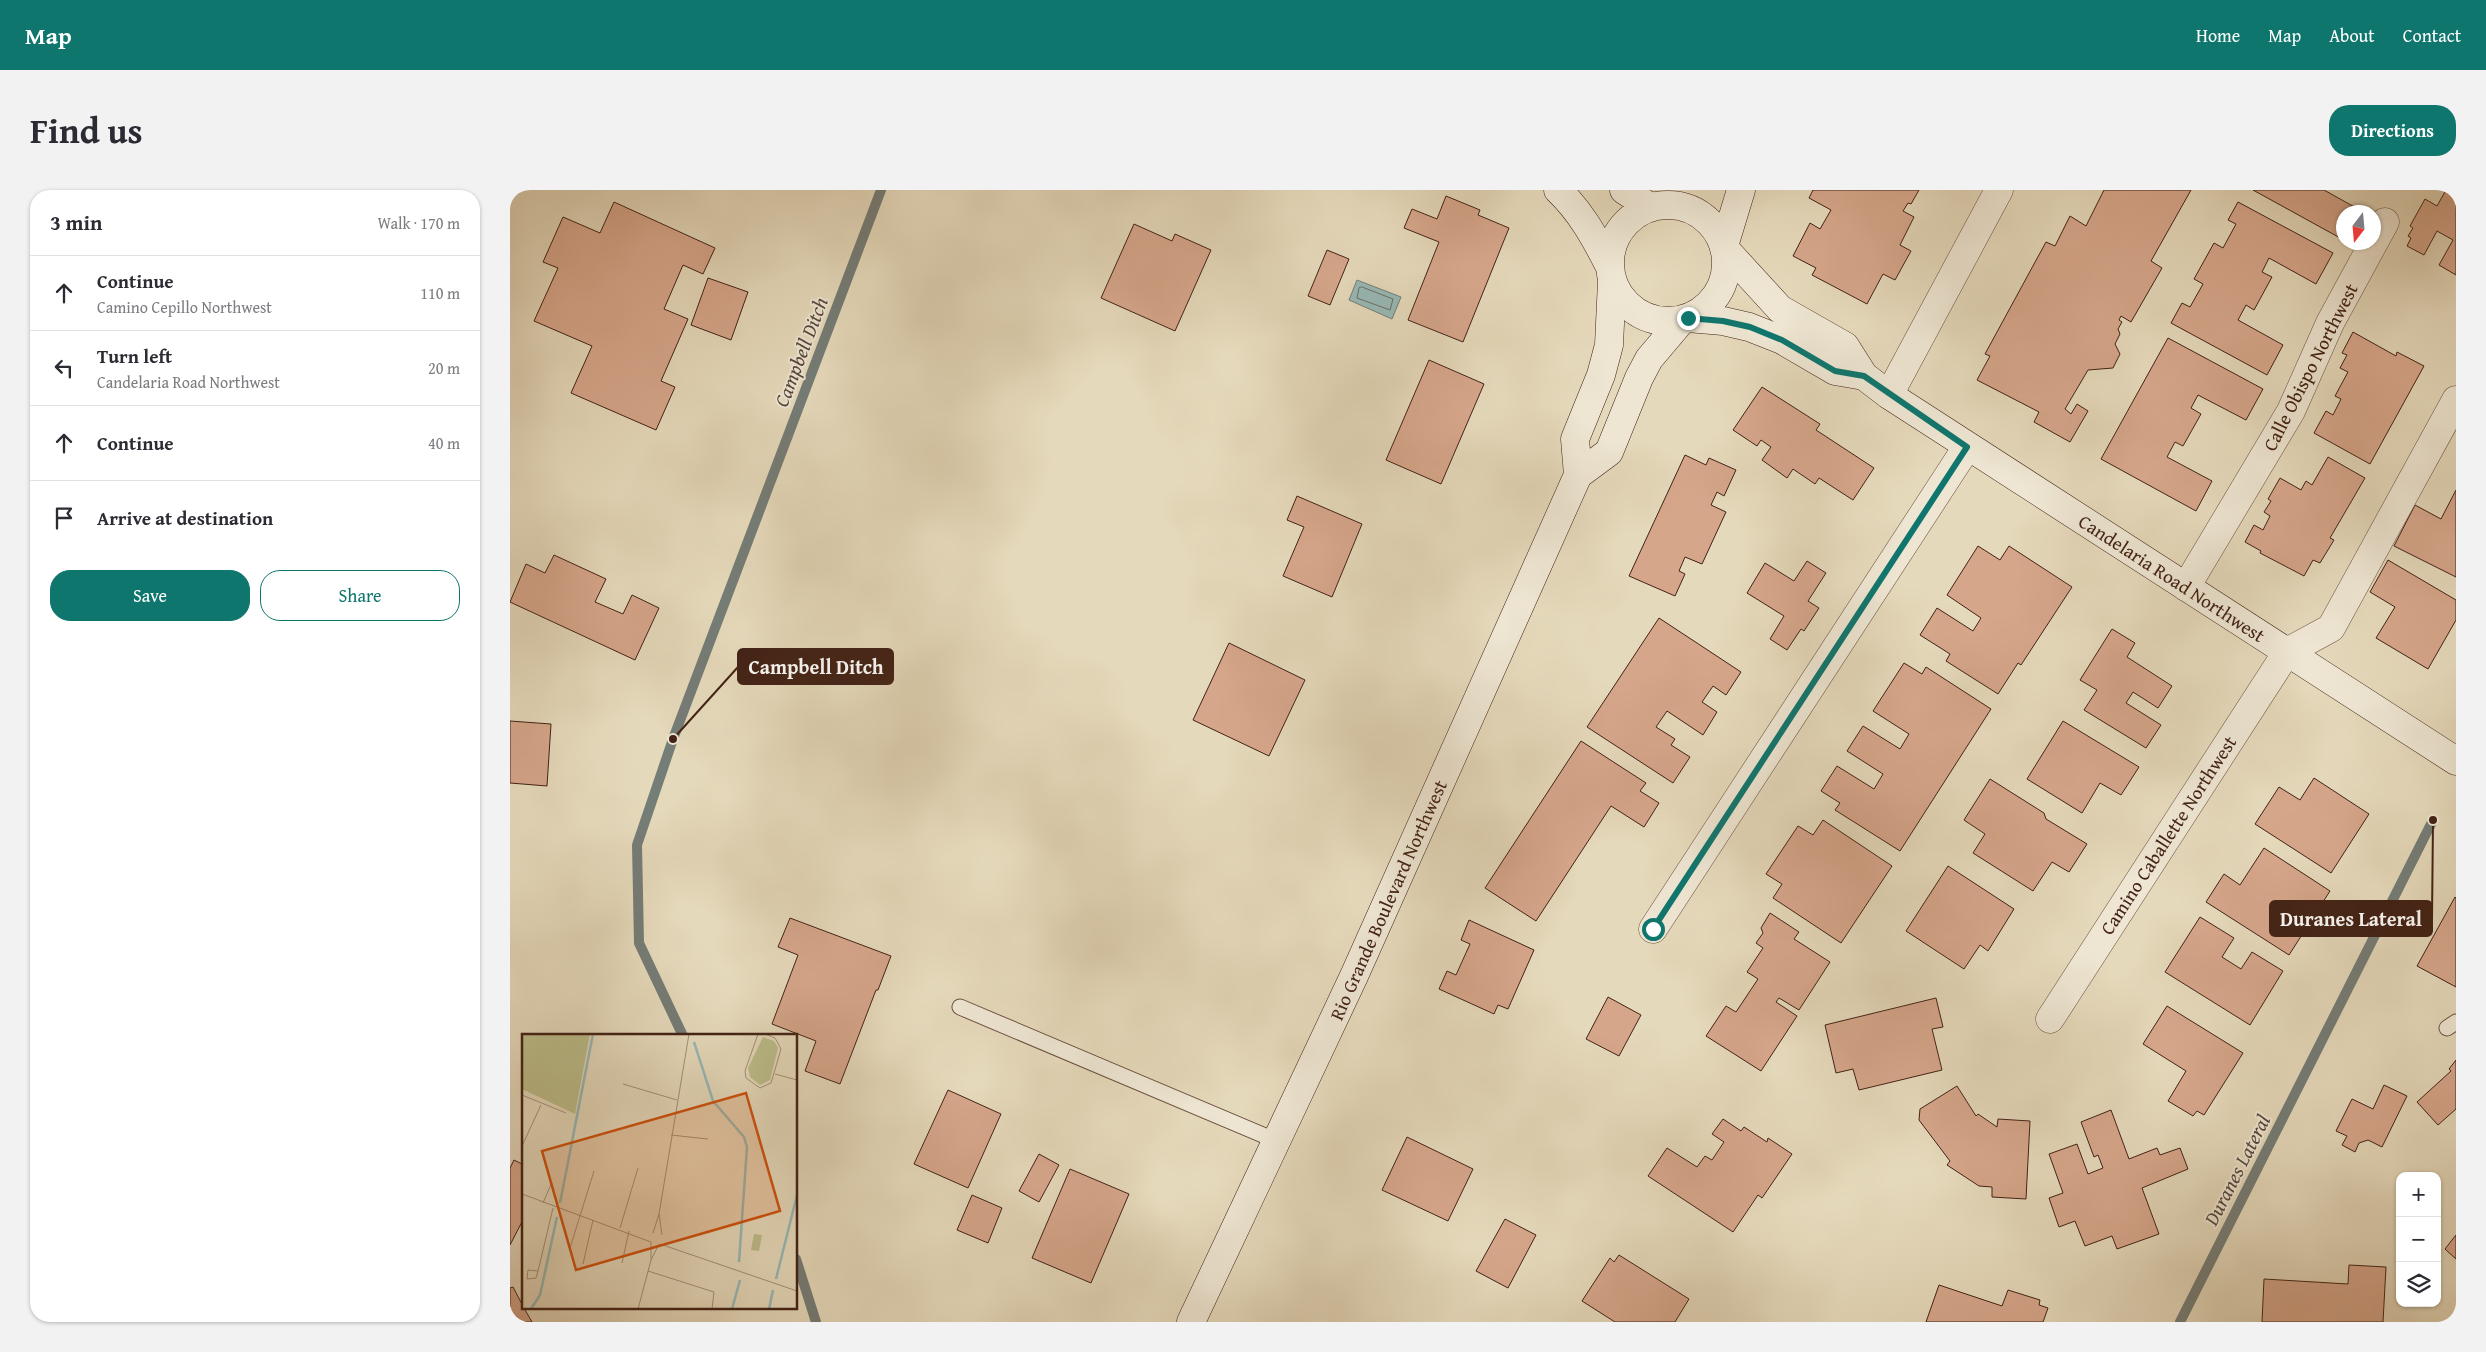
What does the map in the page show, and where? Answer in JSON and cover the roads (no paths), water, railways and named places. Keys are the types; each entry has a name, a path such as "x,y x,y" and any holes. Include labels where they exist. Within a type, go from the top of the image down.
{"street":[{"path":"1558,190 1574,205 1587,223 1611,273 1620,297 1632,309 1656,320 1723,321 1750,327 1782,340 1835,371 1864,376"},
{"path":"1578,475 1609,452 1639,378 1649,359 1685,319 1703,310 1720,291 1727,266 1725,248 1717,230 1706,218 1692,209 1624,190"},
{"path":"1725,248 1741,190"},
{"path":"1889,395 1999,190"},
{"path":"1578,475 1575,439 1601,375 1609,345 1611,249 1616,235 1625,223 1636,214 1661,201"},
{"name":"Calle Obispo Northwest","path":"2186,587 2291,411 2330,323 2385,222"},
{"path":"1725,248 1780,308 1845,346 1864,376"},
{"name":"Candelaria Road Northwest","path":"1864,376 1967,447 2456,761"},
{"path":"2287,652 2331,628 2456,400"},
{"path":"1653,929 1967,447"},
{"name":"Rio Grande Boulevard Northwest","path":"1191,1322 1358,967 1578,475"},
{"name":"Camino Caballette Northwest","path":"2050,1019 2287,652"}],"lane":[{"path":"960,1007 1277,1141"}],"water":[{"path":"1357,280 1401,297 1392,319 1349,300"}],"waterway":[{"name":"Campbell Ditch","path":"682,1034 639,943 637,845 673,739 881,190"},
{"name":"Duranes Lateral","path":"2180,1322 2433,820"},
{"name":"Campbell Ditch","path":"798,1265 816,1322"}],"place":[{"name":"Campbell Ditch","path":"673,739"},
{"name":"Duranes Lateral","path":"2433,820"}]}
